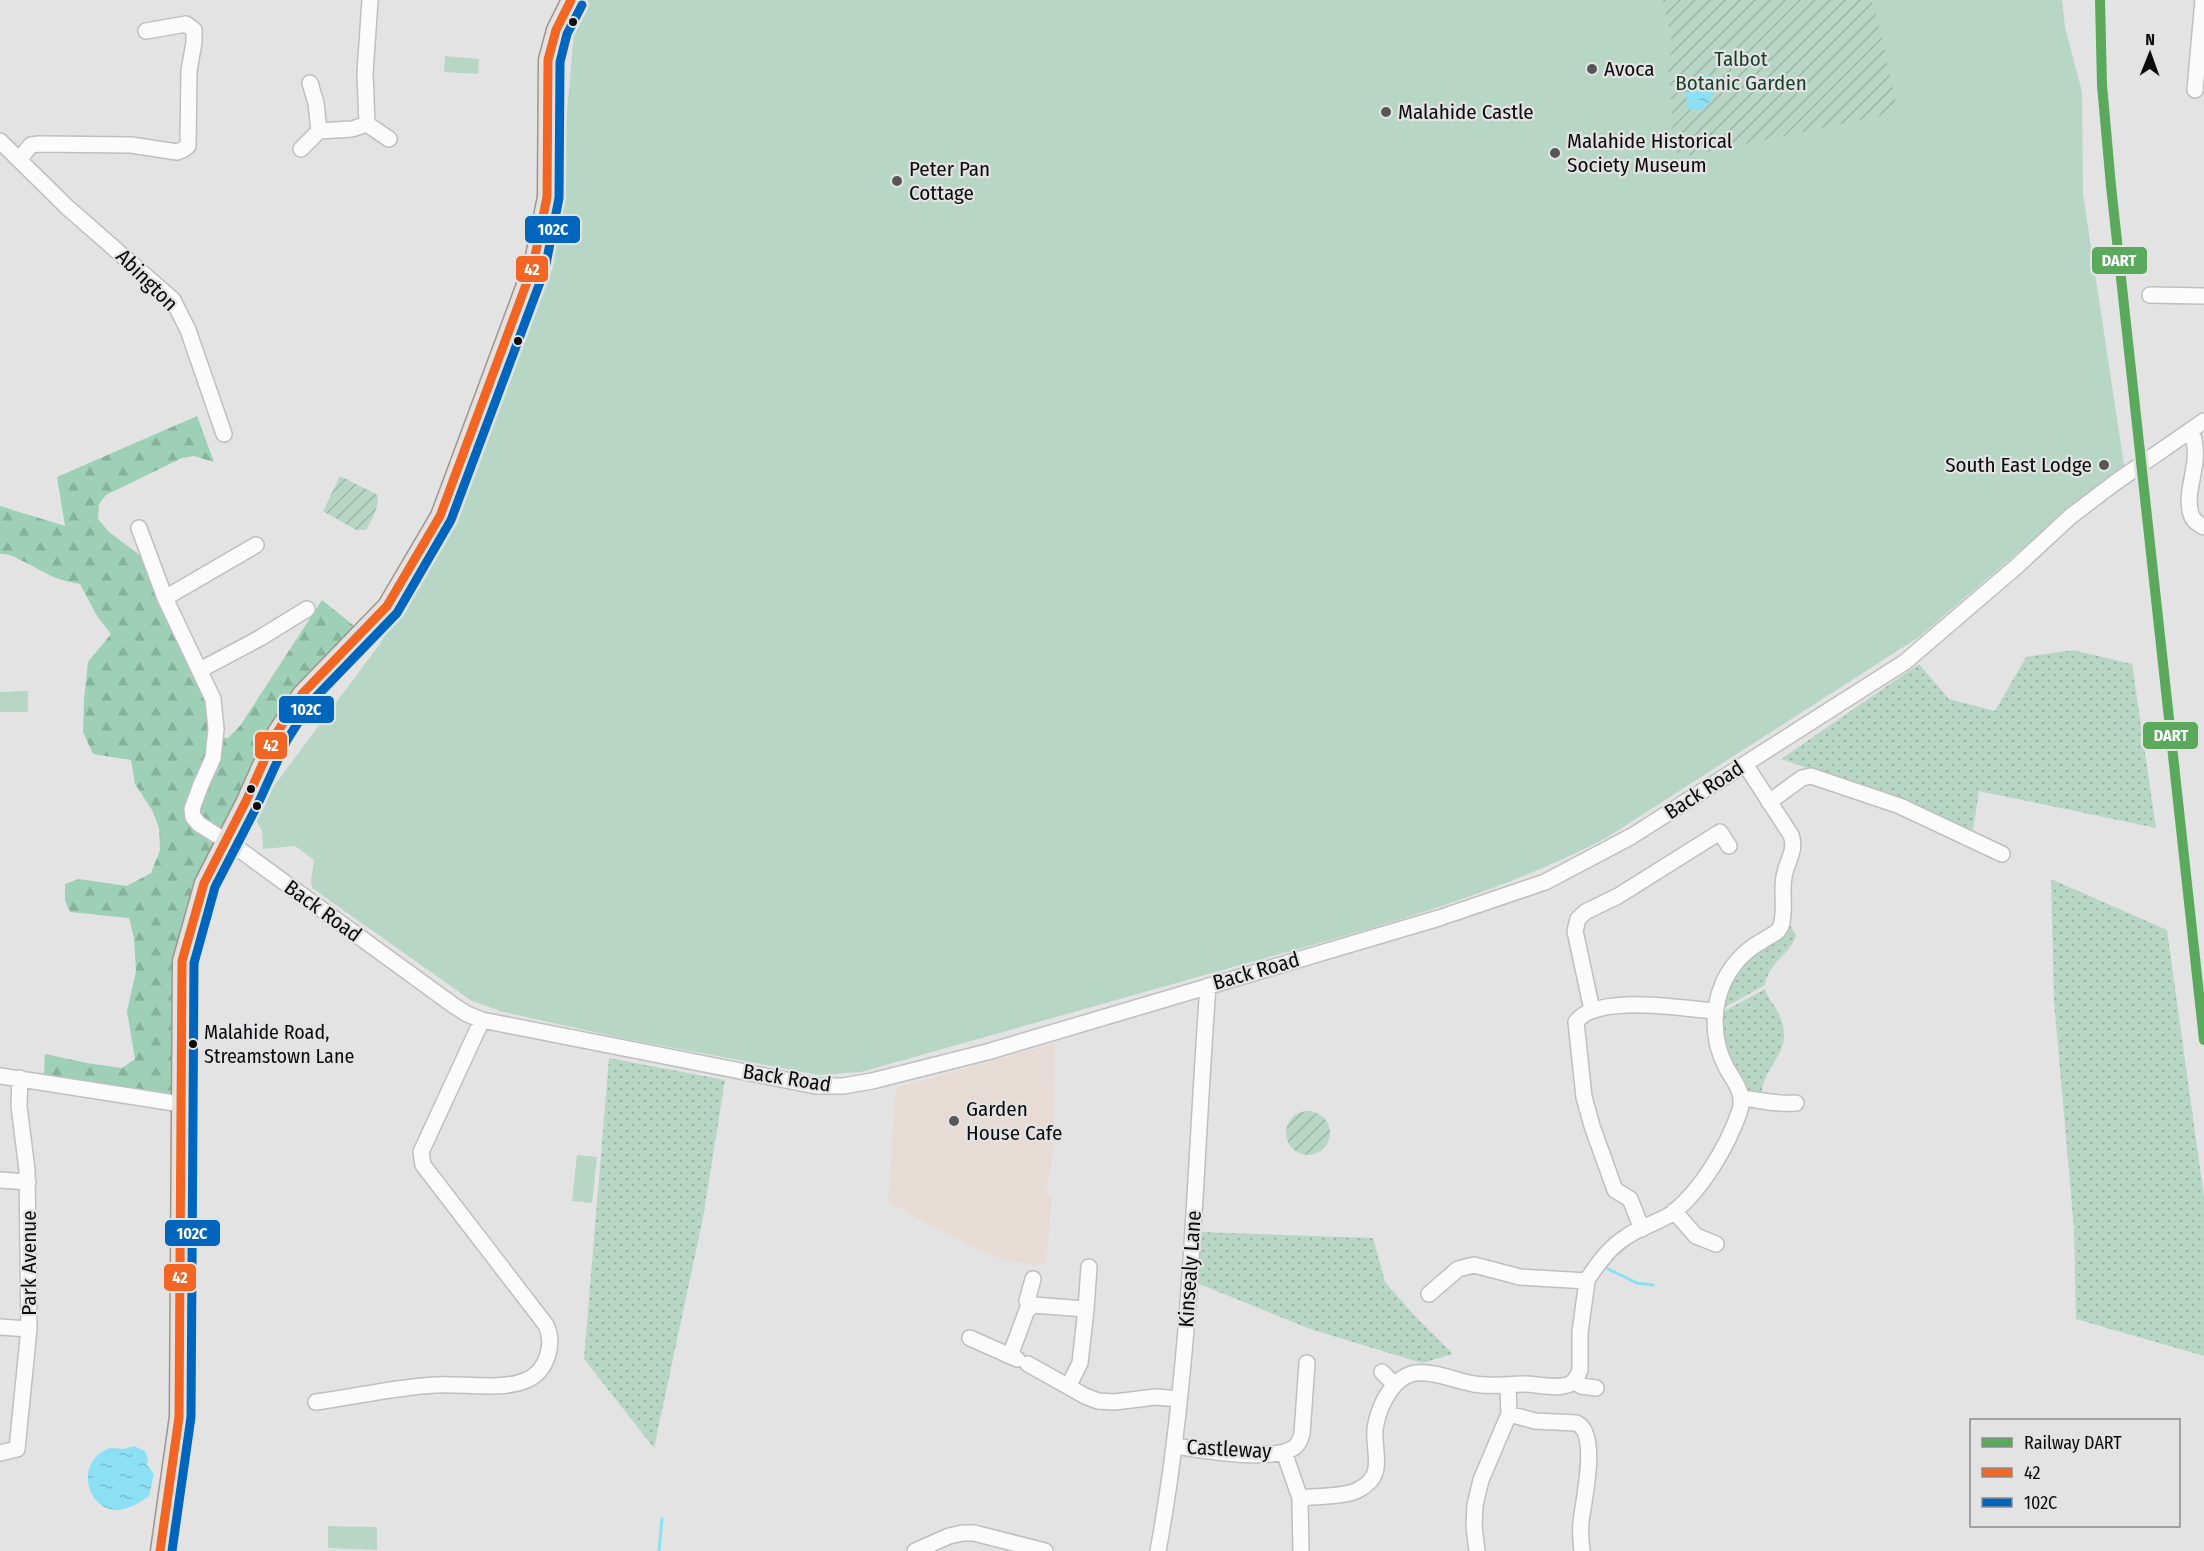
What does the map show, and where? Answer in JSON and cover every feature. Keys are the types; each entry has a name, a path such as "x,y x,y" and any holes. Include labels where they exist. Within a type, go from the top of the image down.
{"main road":[{"path":"160,1551 178,1417 182,961 204,883 226,842 276,734 302,694 387,606 440,516 533,266 548,197 548,60 556,30 571,0"}],"street":[{"path":"367,124 365,73 370,0"},
{"path":"2195,90 2200,71 2203,0"},
{"path":"19,160 31,146 39,144 131,145 177,152 188,146 189,71 194,30 186,24 146,31"},
{"path":"310,83 316,103 319,131"},
{"path":"302,149 319,131 351,129 367,124"},
{"path":"367,124 389,139"},
{"name":"Abington","path":"0,141 67,207 172,300 188,330 224,434"},
{"path":"2150,296 2204,296"},
{"path":"2198,426 2198,446 2190,514 2197,523 2204,527"},
{"name":"Back Road","path":"139,528 165,598 213,699 216,729 213,758 192,809 193,817 199,824 453,1005 482,1020 816,1086 843,1086 965,1058 1439,918 1545,882 1632,836 1905,662 2017,566 2071,516 2198,426"},
{"path":"165,598 256,545"},
{"path":"200,669 260,639 307,609"},
{"path":"1300,1498 1356,1492 1373,1477 1377,1468 1376,1429 1384,1402 1395,1385 1410,1375 1422,1373 1486,1386 1526,1384 1561,1386 1574,1381 1580,1370 1580,1332 1587,1281 1614,1246 1626,1236 1654,1225 1674,1211 1709,1173 1739,1112 1742,1098 1720,1053 1715,1011 1723,985 1732,968 1751,948 1778,931 1782,921 1783,879 1791,860 1793,841 1745,764"},
{"path":"1769,802 1802,778 1811,777 1900,806 2002,854"},
{"path":"1592,1011 1575,931 1578,919 1585,912 1618,896 1720,832 1729,846"},
{"name":"Kinsealy Lane","path":"1158,1551 1175,1446 1190,1282 1208,986"},
{"path":"1642,1228 1630,1199 1615,1190 1586,1106 1576,1026 1580,1017 1592,1011 1632,1004 1715,1011"},
{"path":"316,1402 436,1384 508,1384 527,1380 544,1366 548,1358 549,1333 546,1325 423,1165 422,1152 482,1020"},
{"path":"0,1076 181,1104"},
{"name":"Park Avenue","path":"0,1453 16,1449 29,1329 28,1182 19,1106 20,1078"},
{"path":"1742,1098 1780,1105 1796,1103"},
{"path":"0,1180 28,1182"},
{"path":"1674,1211 1696,1236 1716,1244"},
{"path":"1427,1274 1433,1290 1458,1269 1474,1265 1520,1276 1587,1281"},
{"path":"1069,1385 1080,1363 1089,1267"},
{"path":"1030,1308 1027,1301 1033,1279"},
{"path":"1018,1359 1027,1310 1034,1305 1086,1309"},
{"path":"0,1327 29,1329"},
{"path":"970,1338 1018,1359 1098,1401 1114,1402 1156,1397 1179,1399"},
{"name":"Castleway","path":"1175,1446 1266,1455 1284,1452 1299,1444 1302,1434 1307,1363"},
{"path":"1382,1372 1395,1385"},
{"path":"1574,1381 1581,1386 1596,1388"},
{"path":"1477,1551 1474,1527 1475,1505 1481,1480 1509,1414 1508,1385"},
{"path":"1509,1414 1535,1421 1582,1425 1588,1440 1588,1474 1580,1524 1582,1551"},
{"name":"Castleway","path":"1284,1452 1300,1498 1302,1551"},
{"path":"915,1551 963,1533 1045,1551"}],"shaded area":[{"path":"1055,1043 1054,1147 1046,1194 1052,1195 1046,1264 1033,1265 1002,1259 973,1247 888,1201 896,1088"}],"green space":[{"name":"Malahide Castle","path":"585,0 2062,0 2065,27 2082,92 2083,194 2124,465 2071,507 1919,637 1606,838 1564,859 1477,894 1387,924 861,1072 819,1075 626,1039 503,1012 472,1001 312,888 314,860 295,846 263,849 262,831 253,814 379,645 447,527 554,263 575,20"},
{"name":"Talbot Botanic Garden","path":"1663,0 1871,0 1879,25 1898,112 1688,156 1671,151 1673,124 1668,68 1672,44"},
{"path":"445,56 479,59 478,74 444,72"},
{"path":"197,416 214,462 194,456 182,458 106,495 99,504 98,519 109,532 141,556 181,638 201,686 210,726 217,737 228,738 240,726 322,600 358,629 314,670 196,878 174,961 174,1094 44,1074 45,1054 122,1068 135,1059 127,1011 136,971 134,938 129,918 70,912 65,900 65,884 79,879 127,886 151,873 160,850 159,828 152,810 135,784 131,760 93,754 83,732 88,662 111,634 97,616 80,584 56,578 19,559 0,554 0,506 65,526 57,477"},
{"path":"340,476 378,495 373,518 366,530 356,530 323,511"},
{"path":"2073,650 2132,664 2156,828 1979,791 1973,830 1781,759 1919,664 1949,699 1995,711 2026,657"},
{"path":"28,691 28,712 0,712 0,692"},
{"path":"1800,849 1790,876 1790,925 1796,935 1793,942 1771,969 1765,985 1722,1009 1726,990 1742,962 1774,938 1787,878"},
{"path":"2051,879 2167,930 2204,1197 2204,1356 2076,1319 2074,1229 2054,1001"},
{"path":"1765,989 1779,1015 1784,1036 1781,1050 1764,1081 1761,1095 1747,1093 1724,1045 1721,1013"},
{"path":"609,1058 725,1080 703,1218 654,1448 584,1359"},
{"path":"1308,1111 1317,1112 1324,1117 1329,1124 1329,1142 1324,1149 1317,1154 1308,1155 1299,1154 1292,1149 1287,1142 1286,1133 1287,1124 1292,1117 1299,1112"},
{"path":"577,1155 597,1157 592,1203 572,1201"},
{"path":"1202,1232 1373,1238 1385,1282 1453,1354 1422,1363 1310,1329 1197,1283"},
{"path":"328,1526 377,1527 377,1550 328,1548"}],"water":[{"path":"1701,76 1710,76 1714,79 1713,91 1705,107 1694,110 1688,108 1686,91 1691,81"},
{"path":"134,1446 145,1451 148,1459 147,1465 154,1474 149,1496 139,1503 119,1510 102,1506 96,1500 88,1484 88,1475 94,1459 109,1448 124,1449"}],"waterway":[{"path":"1608,1269 1637,1283 1653,1285"},
{"path":"659,1551 662,1519"}],"rail line":[{"name":"DART","path":"2100,0 2102,85 2111,186 2204,1040"}],"transit line":[{"name":"42","path":"160,1551 179,1417 182,961 204,883 246,801 276,734 302,694 387,606 440,516 533,266 547,197 548,60 556,30 571,0"},
{"name":"102C","path":"172,1551 191,1417 194,963 215,887 257,806 287,740 311,702 397,613 451,520 545,269 559,198 560,62 567,34 582,5"}],"place":[{"name":"Avoca","path":"1592,69"},
{"name":"Malahide Castle","path":"1386,112"},
{"name":"Malahide Historical Society Museum","path":"1555,153"},
{"name":"Peter Pan Cottage","path":"897,181"},
{"name":"South East Lodge","path":"2104,465"},
{"name":"Malahide Road, Streamstown Lane","path":"193,1044"},
{"name":"Garden House Cafe","path":"954,1121"}]}
